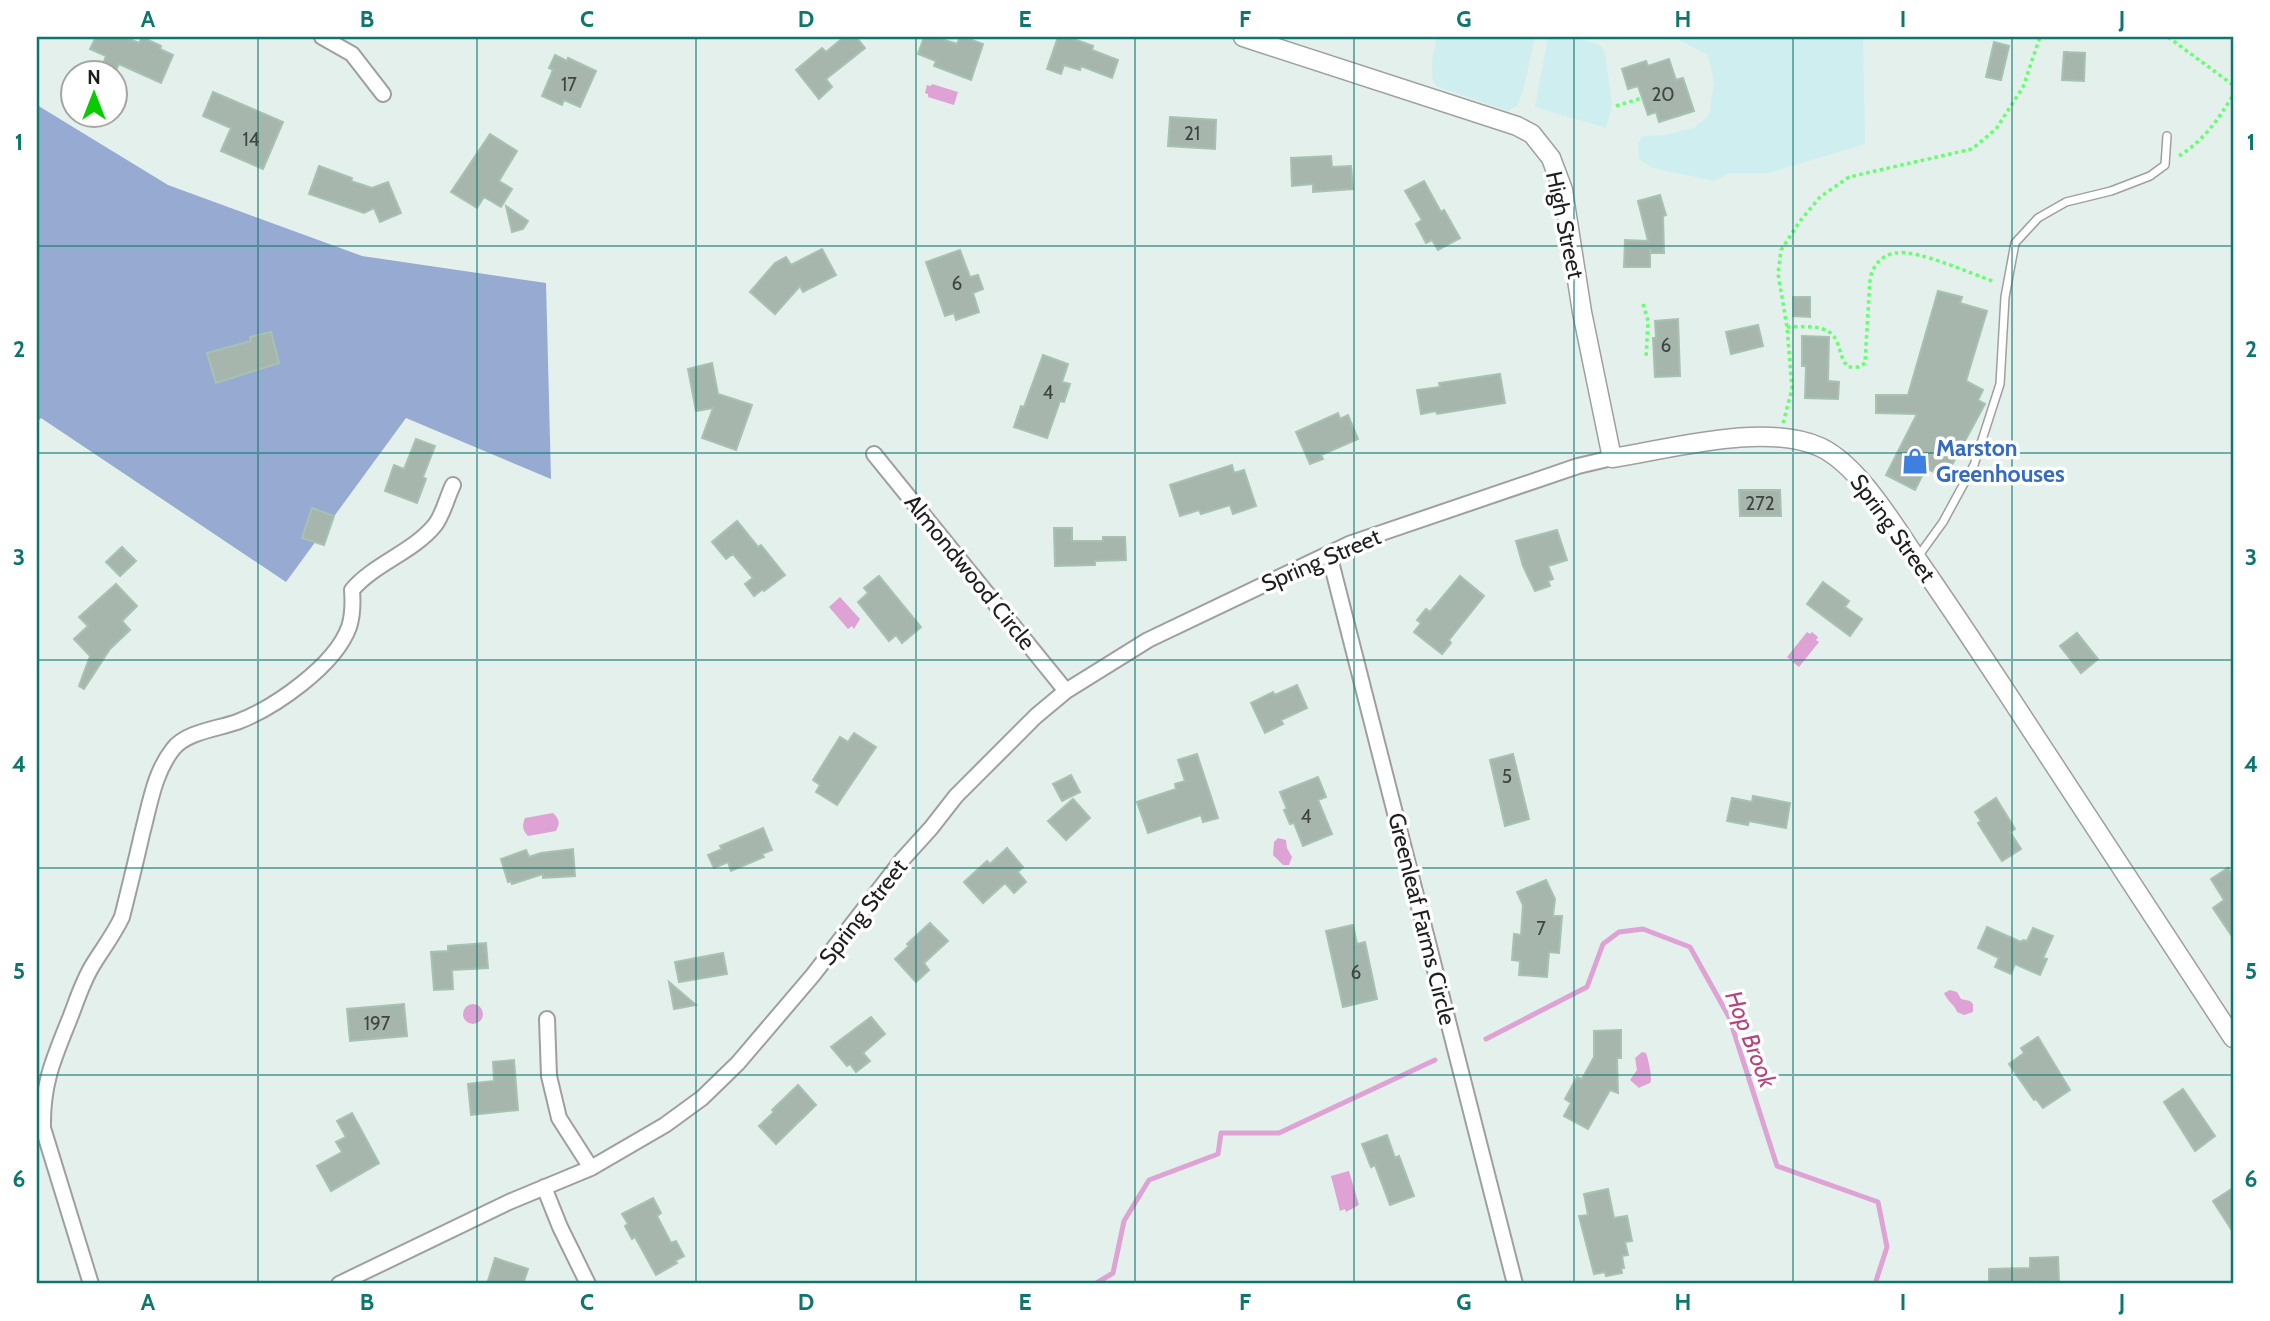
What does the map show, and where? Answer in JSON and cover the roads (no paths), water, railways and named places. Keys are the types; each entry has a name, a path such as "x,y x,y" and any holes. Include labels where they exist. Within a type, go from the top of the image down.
{"street":[{"path":"322,37 352,54 383,94"},
{"name":"High Street","path":"1243,37 1517,126 1532,134 1551,158 1563,190 1582,312 1612,458"},
{"name":"Spring Street","path":"339,1284 544,1186 591,1168 674,1119 702,1098 738,1063 813,975 901,860 956,796 1036,716 1066,691 1148,640 1349,544 1512,488 1578,466 1612,458 1743,437 1779,438 1816,445 1832,453 1849,468 1884,510 2233,1038"},
{"name":"Almondwood Circle","path":"874,454 1066,691"},
{"path":"91,1284 43,1128 42,1102 47,1076 83,985 94,963 114,936 122,917 161,767 175,746 187,738 238,721 271,706 318,668 340,644 349,628 353,613 352,590 364,576 410,549 436,524 453,485"},
{"name":"Greenleaf Farms Circle","path":"1329,554 1515,1284"},
{"path":"547,1020 549,1076 559,1118 591,1168"},
{"path":"544,1186 560,1227 588,1284"}],"lane":[{"path":"1917,558 1943,522 1974,465 2000,384 2007,286 2015,243 2038,218 2066,202 2111,191 2150,176 2165,165 2167,136"}],"waterway":[{"name":"Hop Brook","path":"1486,1039 1587,987 1603,944 1619,932 1643,929 1690,947 1729,1017 1777,1166 1878,1202 1887,1247 1875,1284"},
{"name":"Hop Brook","path":"1095,1284 1113,1273 1124,1221 1149,1180 1218,1154 1221,1133 1279,1133 1435,1060"}],"place":[{"name":"Marston Greenhouses","path":"1915,461"}]}
